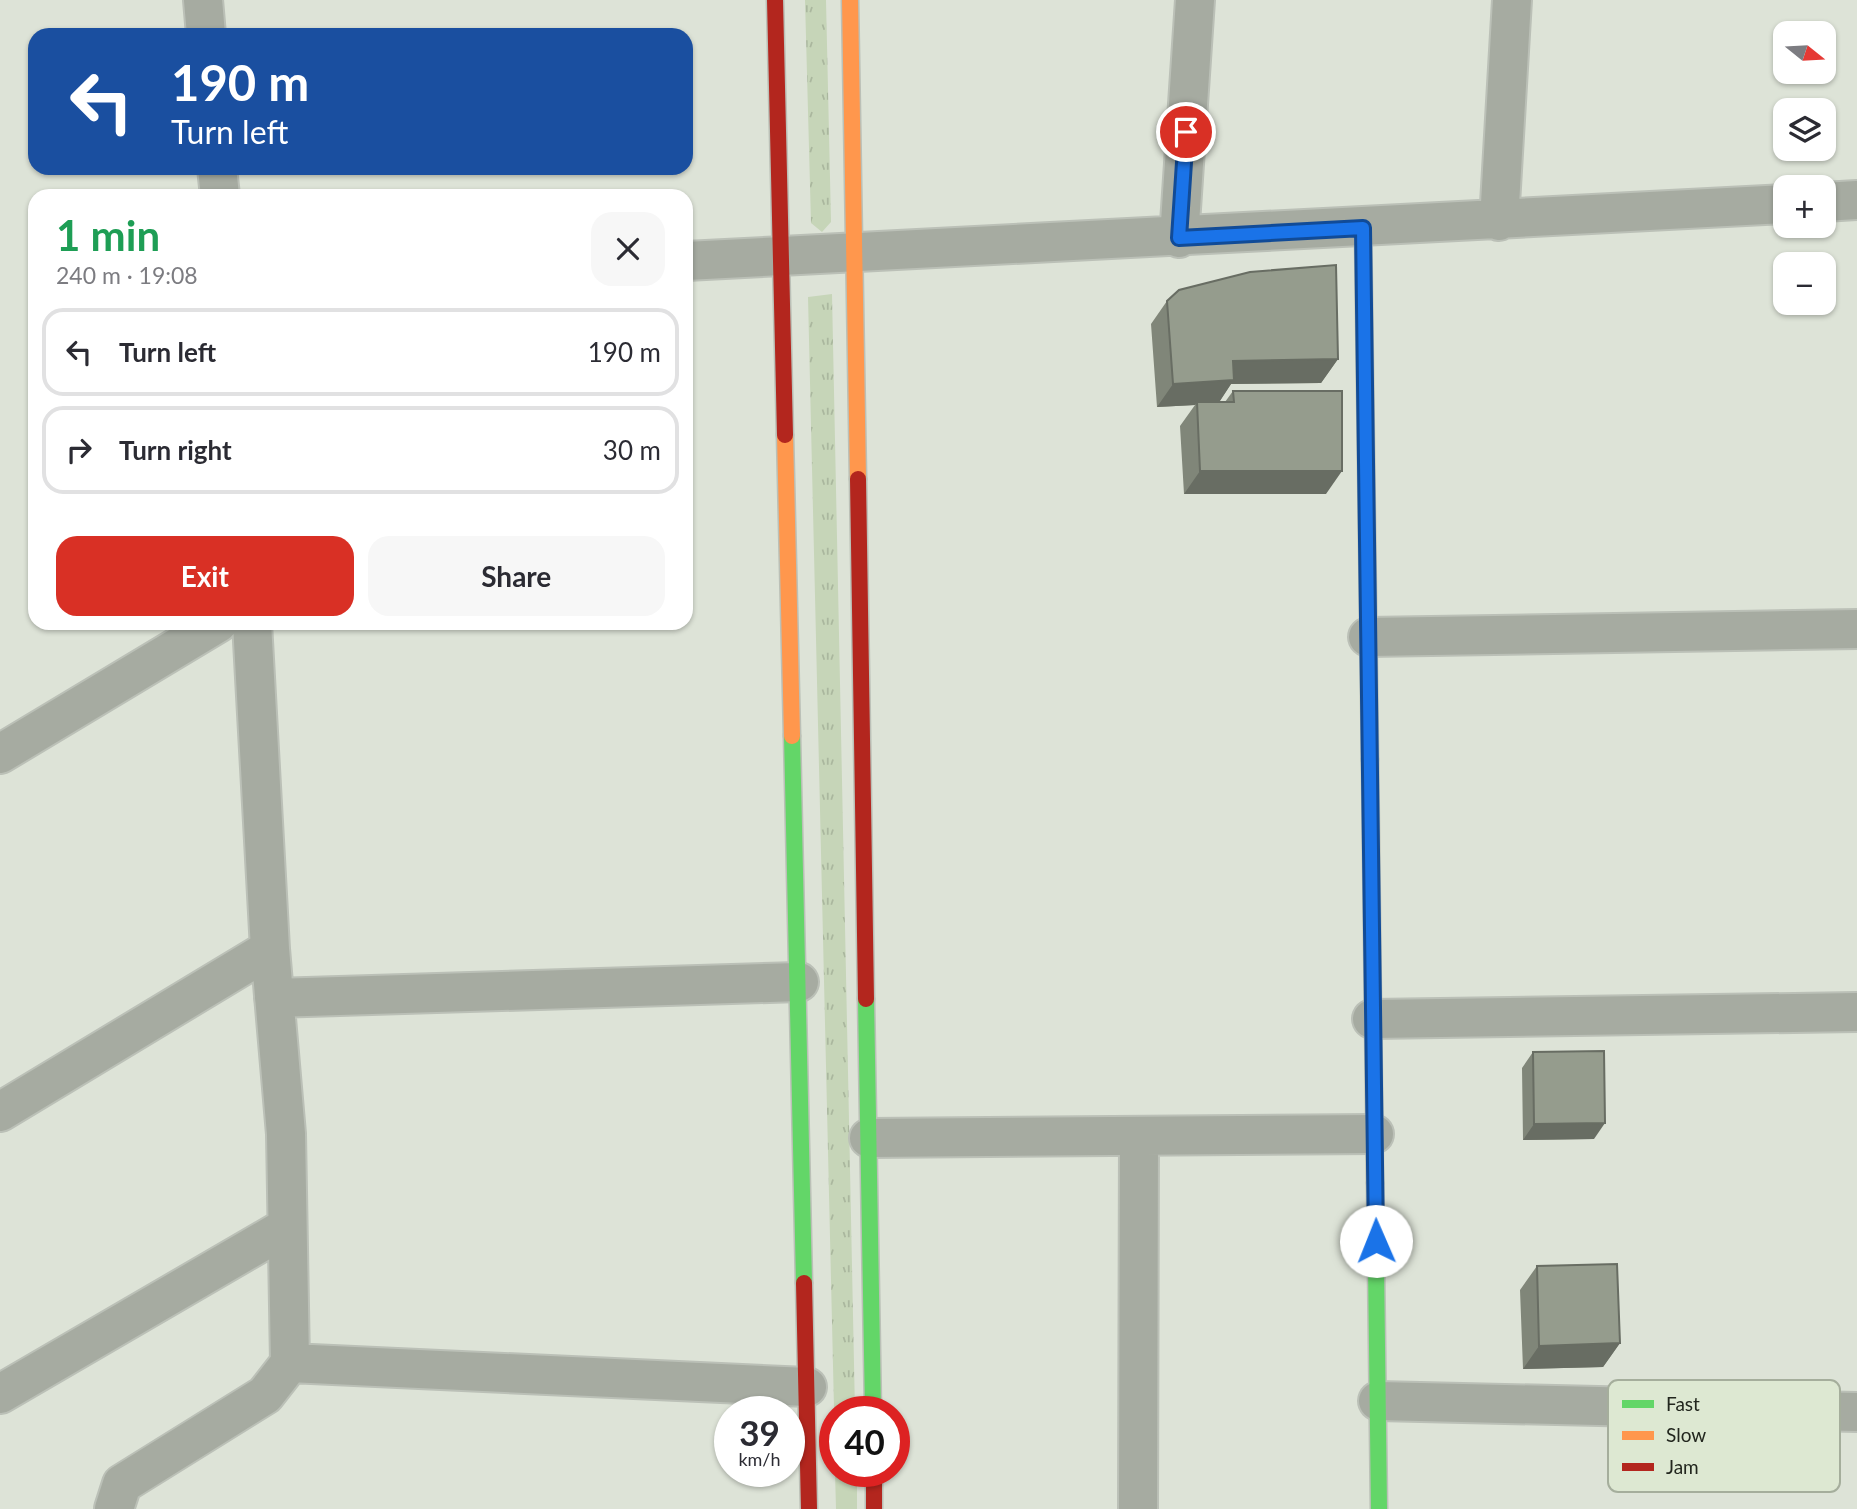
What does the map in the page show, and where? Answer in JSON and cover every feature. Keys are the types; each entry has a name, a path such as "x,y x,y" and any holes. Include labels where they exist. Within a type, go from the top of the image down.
{"main road":[{"path":"775,0 809,1509"},
{"path":"850,0 873,1396"},
{"path":"1363,228 1379,1509"},
{"path":"874,1487 874,1509"}],"street":[{"path":"203,0 205,28"},
{"path":"1179,238 1195,0"},
{"path":"1499,221 1513,0"},
{"path":"1836,201 1857,200"},
{"path":"693,261 1179,238 1773,205"},
{"path":"1367,637 1857,629"},
{"path":"0,754 206,630"},
{"path":"114,1509 122,1484 265,1395 290,1363 286,1134 270,949 253,630"},
{"path":"0,1112 270,949"},
{"path":"274,998 799,982"},
{"path":"1372,1019 1857,1012"},
{"path":"869,1138 1374,1134"},
{"path":"1139,1136 1139,1509"},
{"path":"0,1394 287,1227"},
{"path":"290,1363 807,1387"},
{"path":"1378,1401 1608,1406"}],"green space":[{"path":"805,0 826,0 831,222 822,232 811,223"},
{"path":"832,294 855,1396 834,1396 808,297"},
{"path":"835,1487 857,1487 857,1509 836,1509"}],"building":[{"path":"1336,265 1338,359 1233,361 1234,380 1173,384 1167,301 1179,290 1250,272"},
{"path":"1233,391 1342,391 1342,471 1200,471 1197,402 1234,402"},
{"path":"1604,1051 1605,1123 1534,1124 1533,1052"},
{"path":"1617,1264 1620,1343 1539,1346 1537,1266"}],"traffic: fast":[{"path":"1363,228 1370,759"},
{"path":"792,736 804,1283"},
{"path":"866,999 873,1396"},
{"path":"1375,1183 1379,1509"}],"traffic: slow":[{"path":"850,0 858,479"},
{"path":"785,435 792,736"}],"traffic: jam":[{"path":"775,0 785,435"},
{"path":"858,479 866,999"},
{"path":"1370,759 1375,1183"},
{"path":"804,1283 809,1509"},
{"path":"874,1487 874,1509"}],"route":[{"path":"1186,132 1179,238 1363,228 1376,1241"}]}
